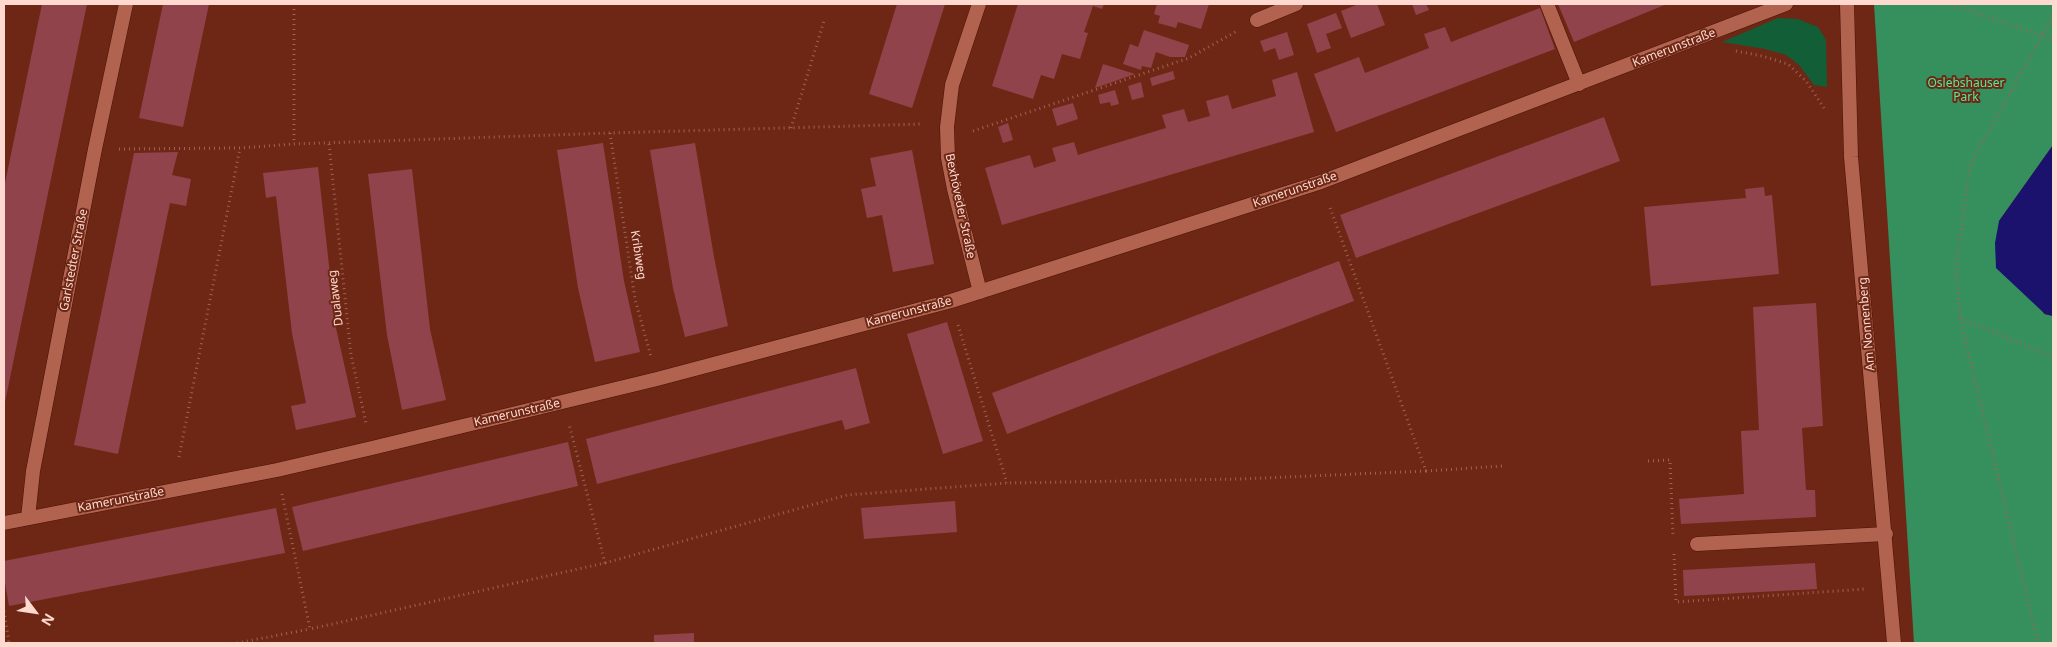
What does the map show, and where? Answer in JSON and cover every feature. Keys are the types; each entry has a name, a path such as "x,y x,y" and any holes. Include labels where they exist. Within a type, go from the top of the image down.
{"street":[{"name":"Garlstedter Straße","path":"28,518 33,471 126,4"},
{"name":"Bexhöveder Straße","path":"979,4 952,85 946,127 948,158 954,189 980,292"},
{"path":"1257,20 1296,4"},
{"path":"1547,4 1579,84"},
{"name":"Kamerunstraße","path":"4,523 277,470 372,448 657,379 951,301 1320,182 1786,4"},
{"name":"Am Nonnenberg","path":"1847,4 1851,157 1886,534 1894,643"},
{"path":"1697,544 1886,534"}],"path":[{"path":"294,4 294,144"},
{"path":"1950,4 2053,39"},
{"path":"2038,643 1960,318 1956,268 1970,164 2053,16"},
{"path":"96,149 240,148 294,144 914,123 974,132 1180,62 1257,20"},
{"path":"791,128 824,21"},
{"path":"1697,39 1719,49 1762,56 1788,64 1806,81 1825,110"},
{"name":"Kribiweg","path":"610,133 635,299 657,379"},
{"name":"Dualaweg","path":"329,144 352,355 372,448"},
{"path":"179,457 240,148"},
{"path":"1320,182 1426,471"},
{"path":"951,301 1007,483"},
{"path":"1960,318 2053,357"},
{"path":"563,402 605,563"},
{"path":"238,643 310,629 605,563 847,495 1007,483 1240,479 1504,466"},
{"path":"277,470 310,629"},
{"path":"4,611 9,643"}],"green space":[{"name":"Oslebshauser Park","path":"1874,4 2053,4 2053,145 1999,221 2044,314 2053,316 2053,643 1914,643"},
{"path":"1778,18 1798,19 1818,27 1826,40 1827,87 1814,85 1799,65 1786,55 1765,49 1722,42"}],"shaded area":[{"path":"2053,145 2053,316 2045,314 1996,268 1995,243 1999,221"}],"building":[{"path":"42,4 87,4 5,402 4,188"},
{"path":"163,4 209,4 183,127 139,118"},
{"path":"897,4 945,4 912,108 869,94"},
{"path":"1018,4 1104,4 1102,9 1093,6 1084,32 1088,33 1080,59 1062,54 1054,79 1041,75 1033,99 992,86"},
{"path":"1157,4 1209,4 1201,29 1178,22 1176,28 1158,23 1160,16 1154,14"},
{"path":"1359,4 1377,4 1385,25 1351,38 1341,11"},
{"path":"1412,4 1426,4 1429,10 1416,15"},
{"path":"1558,4 1667,4 1574,42"},
{"path":"1540,8 1555,49 1336,132 1314,74 1359,57 1365,73 1429,48 1424,34 1445,27 1451,42"},
{"path":"1336,13 1342,28 1326,34 1331,48 1317,53 1307,24"},
{"path":"1144,30 1189,45 1185,57 1170,57 1156,52 1151,68 1142,66 1141,70 1123,64 1130,44 1138,47"},
{"path":"1287,32 1294,55 1279,60 1275,48 1264,52 1260,41"},
{"path":"1103,64 1135,74 1095,88"},
{"path":"1173,71 1175,79 1152,86 1150,78"},
{"path":"1297,72 1314,132 1002,225 985,168 1030,155 1034,168 1056,161 1052,148 1074,142 1078,155 1166,128 1162,115 1184,109 1188,122 1210,116 1206,101 1228,95 1232,109 1276,96 1272,80"},
{"path":"1141,82 1144,97 1132,100 1128,86"},
{"path":"1115,90 1119,104 1111,106 1110,102 1100,104 1098,95"},
{"path":"1073,103 1078,119 1057,126 1052,109"},
{"path":"1604,117 1620,161 1356,258 1340,215"},
{"path":"1008,123 1013,140 1003,143 998,127"},
{"path":"603,143 624,281 640,352 595,362 578,288 557,150"},
{"path":"695,143 714,257 728,326 685,337 673,288 650,150"},
{"path":"912,150 934,264 893,272 882,215 867,218 861,189 876,186 870,158"},
{"path":"178,152 172,175 191,179 186,206 170,203 118,454 74,445 134,153"},
{"path":"318,167 336,328 356,417 296,430 291,406 306,403 292,333 276,196 266,198 263,173"},
{"path":"412,169 430,329 446,400 402,410 387,335 368,174"},
{"path":"1764,187 1765,196 1772,195 1779,274 1651,286 1644,207 1746,198 1745,189"},
{"path":"1339,261 1354,301 1007,434 992,393"},
{"path":"1816,303 1823,426 1802,428 1806,490 1815,490 1816,517 1681,524 1679,499 1744,494 1741,431 1759,430 1753,307"},
{"path":"947,322 983,441 943,454 907,334"},
{"path":"856,368 870,423 845,430 842,420 597,484 586,439"},
{"path":"568,442 578,486 303,551 292,507"},
{"path":"955,501 957,532 864,539 861,508"},
{"path":"276,508 285,553 9,606 4,577 4,561"},
{"path":"1815,563 1817,589 1684,596 1683,570"},
{"path":"694,633 694,643 654,643 654,635"}]}
